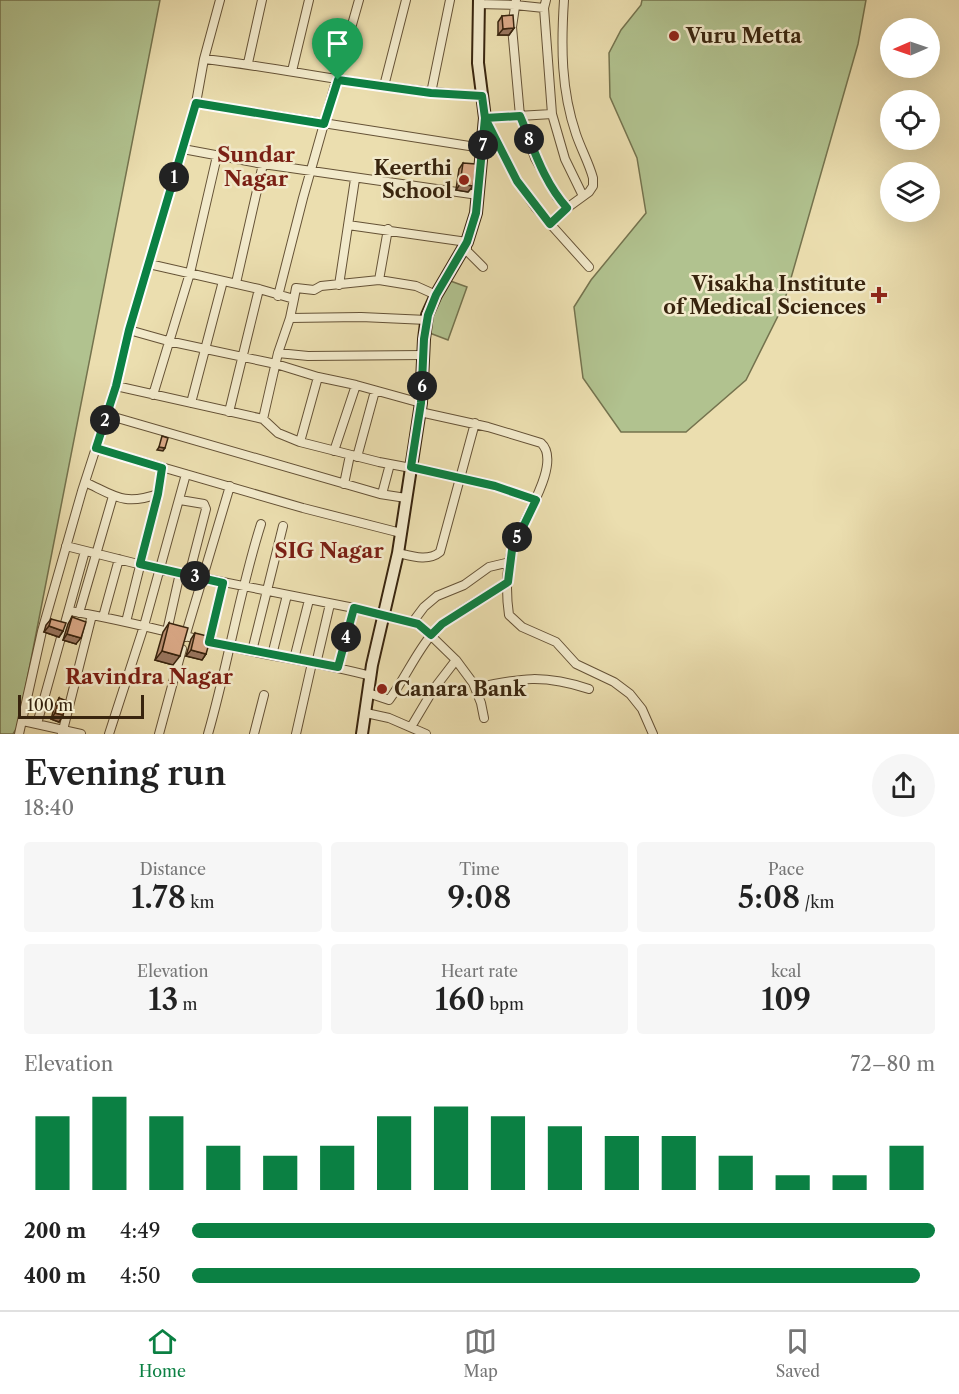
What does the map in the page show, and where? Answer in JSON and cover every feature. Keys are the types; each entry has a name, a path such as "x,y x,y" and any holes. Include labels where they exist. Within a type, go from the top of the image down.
{"street":[{"path":"19,734 37,653 66,546 116,386 129,330 196,103 204,59 220,0"},
{"path":"248,63 262,0"},
{"path":"292,71 309,0"},
{"path":"278,296 359,0"},
{"path":"384,86 406,0"},
{"path":"431,93 450,0"},
{"path":"550,224 583,196 592,186 593,178 576,133 564,81 562,32 564,0"},
{"path":"362,734 371,676 398,553 421,408 427,320 436,295 467,242 476,213 485,118 478,63 478,2 545,4 552,114 565,159 583,196"},
{"path":"516,2 512,27 520,116 540,168 557,197 567,208"},
{"path":"204,59 248,63 338,80 431,93 482,96"},
{"path":"196,103 482,148"},
{"path":"485,118 552,114"},
{"path":"485,118 517,181 550,224 589,267"},
{"path":"183,149 355,179 478,195"},
{"path":"153,395 189,273 217,156"},
{"path":"236,283 263,164"},
{"path":"339,285 355,179"},
{"path":"348,225 467,242"},
{"path":"379,280 388,230"},
{"path":"467,242 467,251 483,267"},
{"path":"149,264 236,283 294,299"},
{"path":"263,419 296,288 314,290 321,286 379,280 416,286 436,295"},
{"path":"191,403 223,281"},
{"path":"229,412 259,289"},
{"path":"290,318 361,317 427,320"},
{"path":"129,330 168,341 276,364 318,377 375,390 421,408 541,443 546,447 548,454 542,482 512,550 507,606 510,619 556,642 576,664 614,682 630,694 637,701 653,734"},
{"path":"278,353 308,356 423,356"},
{"path":"300,442 318,377"},
{"path":"334,451 356,385"},
{"path":"116,386 263,419 278,434 300,442 390,464 460,477 536,500"},
{"path":"344,483 375,390"},
{"path":"107,414 382,494 406,498"},
{"path":"398,553 428,557 440,552 475,423"},
{"path":"96,448 401,533"},
{"path":"382,494 390,464"},
{"path":"126,622 158,494 162,468"},
{"path":"109,734 144,626 186,474"},
{"path":"85,482 113,496 133,500 141,500 158,494"},
{"path":"159,734 185,636 230,486"},
{"path":"79,613 113,496"},
{"path":"167,631 206,509 204,504 180,500"},
{"path":"207,734 218,699 243,588 261,524"},
{"path":"252,651 283,526"},
{"path":"66,546 243,588 354,608 418,624 456,660 475,688 484,718"},
{"path":"37,724 85,551"},
{"path":"103,617 119,559"},
{"path":"412,622 437,596 471,581 489,567 510,562"},
{"path":"368,693 389,700 410,664 442,624 508,582"},
{"path":"209,642 223,583"},
{"path":"272,655 287,595"},
{"path":"294,659 309,600"},
{"path":"296,734 330,604"},
{"path":"338,667 354,608"},
{"path":"69,611 252,651 338,667 371,676"},
{"path":"63,732 92,615"},
{"path":"411,727 433,690 456,660"},
{"path":"475,688 528,678 553,679 589,688"},
{"path":"254,734 264,695"},
{"path":"366,713 389,718 426,734"},
{"path":"23,721 63,732 81,734"}],"green space":[{"path":"0,0 160,0 18,726 13,734 0,734"},
{"path":"642,0 866,0 858,44 783,306 746,380 686,432 621,432 583,378 574,307 591,280 646,213 637,158 610,97 609,53 621,30 641,5"},
{"path":"445,279 467,287 448,340 427,332"}],"building":[{"path":"513,15 514,28 503,29 502,16"},
{"path":"463,163 476,164 473,186 460,184"},
{"path":"162,436 168,438 165,448 159,447"},
{"path":"72,617 86,622 81,638 67,634"},
{"path":"51,619 66,623 63,631 49,626"},
{"path":"169,623 188,628 180,656 162,651"},
{"path":"195,633 211,637 206,654 191,650"},
{"path":"59,698 67,701 63,715 55,713"}],"place":[{"name":"Vuru Metta","path":"674,36"},
{"name":"Keerthi School","path":"464,180"},
{"name":"Visakha Institute of Medical Sciences","path":"879,295"},
{"name":"Canara Bank","path":"382,689"}],"district":[{"name":"Sundar Nagar","path":"256,167"},
{"name":"SIG Nagar","path":"329,551"},
{"name":"Ravindra Nagar","path":"149,677"}],"route":[{"path":"338,80 324,124 196,103 129,330 116,386 96,448 162,468 158,494 140,564 223,583 209,642 338,667 354,608 418,624 431,635 442,624 508,582 512,550 536,500 495,486 411,467 421,403 424,339 428,315 436,295 467,242 476,213 485,118 517,181 550,224 567,208 557,197 535,158 520,116 485,118 482,96 431,93 338,80"}]}
